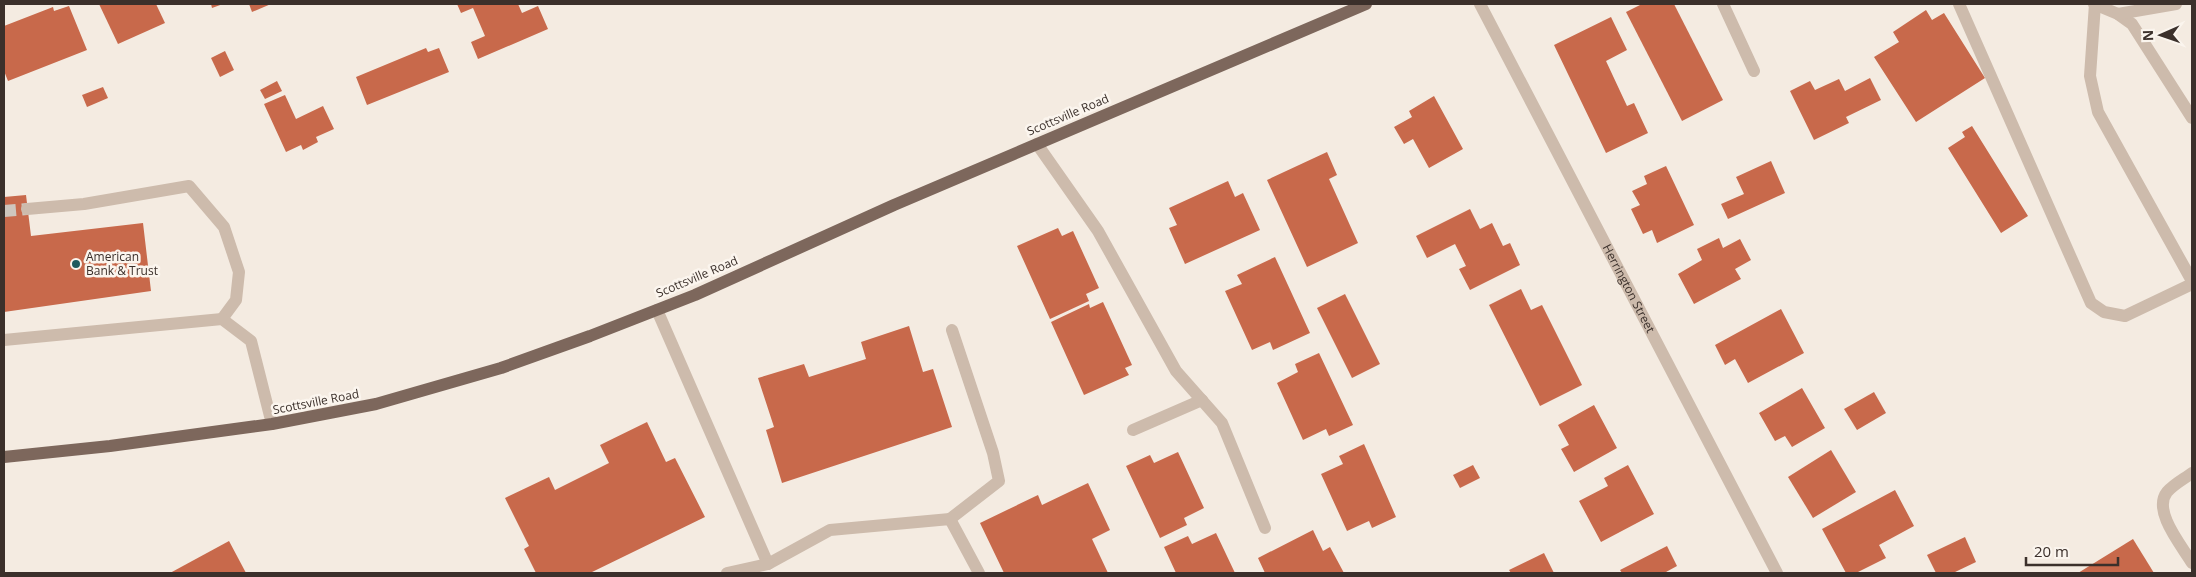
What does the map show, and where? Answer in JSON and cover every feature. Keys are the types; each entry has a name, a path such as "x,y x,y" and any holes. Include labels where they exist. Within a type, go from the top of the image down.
{"main road":[{"name":"Scottsville Road","path":"4,457 272,424 376,404 501,368 695,295 894,205 1366,4"}],"street":[{"name":"Herrington Street","path":"1480,4 1777,573"},
{"path":"1723,4 1754,71"},
{"path":"1959,4 2092,303 2104,312 2125,316 2192,282 2098,112 2090,76 2095,4 2118,14 2132,24 2192,118"},
{"path":"2118,14 2176,4"},
{"path":"1037,144 1098,231 1176,371 1222,423 1265,528"},
{"path":"27,209 84,204 189,186 224,227 239,272 236,300 222,319"},
{"path":"657,310 768,564"},
{"path":"4,340 222,319 251,341 272,424"},
{"path":"726,573 768,564 830,530 950,519 998,481 993,453 952,330"},
{"path":"1133,430 1202,400"},
{"path":"2192,473 2173,486 2166,494 2163,503 2165,519 2192,562"},
{"path":"950,519 979,573"}],"building":[{"path":"99,4 156,4 165,23 118,44"},
{"path":"211,4 223,4 212,8"},
{"path":"249,4 271,4 252,12"},
{"path":"457,4 518,4 522,13 538,6 548,29 478,59 471,42 485,36 473,8 461,13"},
{"path":"1642,4 1674,4 1723,100 1682,121 1626,12"},
{"path":"69,6 87,50 8,81 4,71 4,26 53,7 54,11"},
{"path":"1926,10 1932,20 1944,13 1985,78 1916,122 1874,57 1899,42 1893,32"},
{"path":"1611,17 1627,50 1606,61 1627,106 1634,103 1648,133 1606,153 1554,45"},
{"path":"426,48 428,52 439,48 449,72 367,105 356,77"},
{"path":"225,51 234,70 220,77 211,58"},
{"path":"1870,78 1881,100 1846,117 1849,123 1814,140 1790,91 1810,81 1815,90 1839,79 1845,91"},
{"path":"277,81 282,91 265,99 260,90"},
{"path":"103,87 108,98 87,107 82,95"},
{"path":"285,95 296,119 323,106 334,129 316,137 318,142 303,150 301,145 286,152 264,104"},
{"path":"1434,96 1463,149 1429,168 1413,139 1404,144 1394,127 1412,117 1409,111"},
{"path":"1972,126 2028,216 2001,233 1948,148 1965,137 1962,132"},
{"path":"1327,152 1337,175 1329,179 1358,243 1307,267 1267,180"},
{"path":"1771,161 1785,193 1728,219 1721,204 1744,194 1736,177"},
{"path":"1666,166 1694,225 1657,243 1652,230 1643,234 1631,209 1640,205 1632,191 1647,184 1644,176"},
{"path":"1228,181 1235,197 1243,193 1260,230 1185,264 1169,228 1177,225 1169,208"},
{"name":"American Bank & Trust","path":"26,195 31,236 143,223 151,291 4,312 4,197"},
{"path":"1470,209 1480,229 1492,223 1503,246 1510,243 1520,265 1470,290 1459,269 1466,266 1455,244 1427,258 1416,236"},
{"path":"1058,228 1062,236 1073,231 1099,288 1086,294 1089,301 1050,319 1017,246"},
{"path":"1719,238 1723,248 1740,239 1751,260 1735,269 1741,279 1694,304 1678,274 1702,260 1697,249"},
{"path":"1275,257 1310,333 1273,350 1270,342 1252,350 1225,291 1242,284 1237,275"},
{"path":"1521,289 1531,310 1542,305 1582,385 1540,406 1489,305"},
{"path":"1345,294 1380,364 1352,378 1317,308"},
{"path":"1103,302 1132,365 1125,368 1129,375 1084,395 1051,322 1089,304 1090,308"},
{"path":"1781,309 1804,353 1748,383 1735,359 1725,365 1715,345"},
{"path":"909,326 923,372 933,369 952,427 782,483 766,430 774,427 758,378 804,364 809,377 866,359 861,342"},
{"path":"1319,353 1353,425 1329,436 1326,429 1303,440 1277,383 1298,372 1295,364"},
{"path":"1802,388 1825,428 1792,447 1785,436 1775,441 1759,413"},
{"path":"1874,392 1886,413 1857,430 1844,409"},
{"path":"1594,405 1617,448 1574,472 1561,449 1569,445 1558,425"},
{"path":"647,422 666,462 675,458 705,517 590,573 536,573 524,549 529,546 505,498 549,477 555,490 609,463 600,445"},
{"path":"1364,444 1396,517 1372,528 1369,521 1347,531 1321,474 1343,464 1339,456"},
{"path":"1831,450 1856,492 1813,518 1788,477"},
{"path":"1178,452 1204,508 1184,518 1187,525 1160,538 1126,466 1150,455 1154,463"},
{"path":"1473,465 1480,478 1460,488 1453,475"},
{"path":"1628,465 1654,514 1601,542 1579,501 1608,486 1604,478"},
{"path":"1088,483 1110,530 1092,539 1108,573 1004,573 980,523 1038,495 1042,505"},
{"path":"1895,490 1914,526 1879,545 1886,558 1856,573 1846,573 1822,529"},
{"path":"1313,530 1323,551 1330,547 1344,573 1265,573 1258,558"},
{"path":"1216,533 1235,573 1176,573 1164,547 1188,536 1192,544"},
{"path":"1965,537 1976,562 1953,573 1936,573 1927,555"},
{"path":"2133,539 2154,573 2078,573"},
{"path":"229,541 246,573 170,573"},
{"path":"1667,546 1677,566 1667,573 1622,573 1620,570"},
{"path":"1544,553 1554,573 1511,573 1509,570"}],"tunnel":[{"path":"4,211 27,209"}],"place":[{"name":"American Bank & Trust","path":"76,264"}]}
